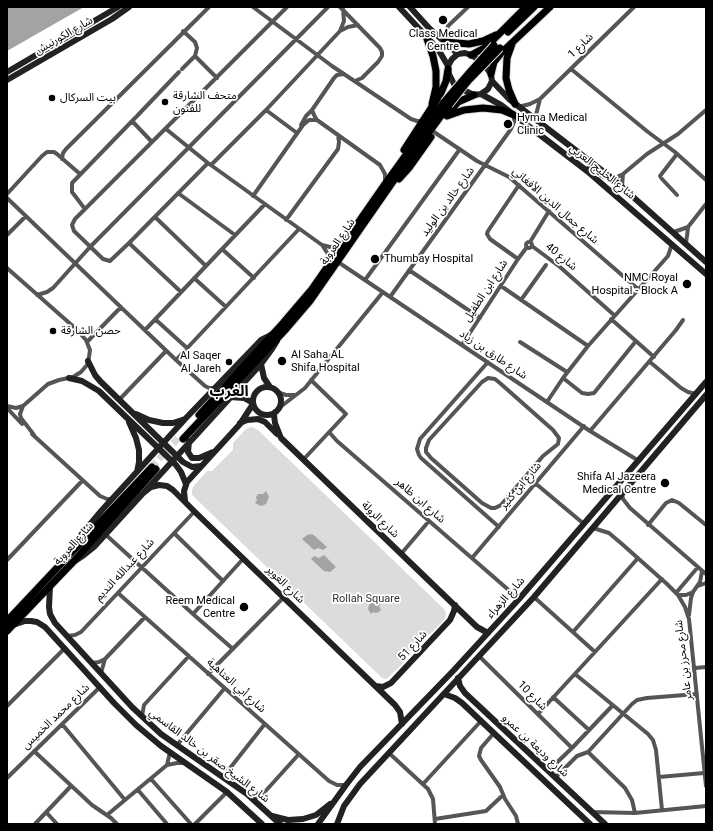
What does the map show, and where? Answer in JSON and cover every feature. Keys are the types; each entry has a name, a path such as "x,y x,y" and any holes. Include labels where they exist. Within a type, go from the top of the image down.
{"main road":[{"path":"471,55 486,47 526,7"},
{"path":"497,47 534,7"},
{"path":"497,47 543,7"},
{"path":"491,74 497,58 515,39 550,7"},
{"path":"445,42 469,44 490,38 503,31"},
{"path":"426,36 435,63 436,71 436,87 430,110"},
{"path":"515,39 509,52 506,72 509,90 517,105"},
{"name":"شارع العروبة","path":"275,336 330,265 388,182 468,73 497,47"},
{"path":"388,182 398,158 424,121 444,87 448,67"},
{"path":"388,182 400,178 406,172 434,132 458,102 477,94"},
{"path":"446,116 459,111 483,108 502,110 514,115"},
{"name":"شارع العروبة","path":"184,439 275,336 310,302 338,262 388,182"},
{"name":"شارع العروبة","path":"7,631 9,621 67,557 154,468 73,562 50,586 9,621"}],"street":[{"name":"شارع الكورنيش","path":"7,72 118,7"},
{"name":"شارع الكورنيش","path":"7,80 112,20 129,7"},
{"path":"62,159 66,148 209,7"},
{"path":"253,7 332,66 411,119 424,121"},
{"path":"287,7 73,222 72,228 74,231 103,259 107,261 112,259 129,244 178,193 266,110 340,32 348,27 358,25"},
{"path":"37,295 50,290 76,264 90,247 328,7"},
{"path":"399,7 441,53 454,84 464,91 477,94 488,89 492,81 491,74 485,64 465,53 458,54 452,59 448,67"},
{"path":"410,7 429,28 458,54"},
{"path":"445,42 448,26 468,7"},
{"name":"شارع 1","path":"517,105 530,104 540,99 634,7"},
{"path":"342,8 380,48 382,56 364,76 355,80"},
{"path":"340,32 344,21 342,8"},
{"path":"85,209 72,192 72,183 195,56 197,45 183,31"},
{"path":"195,56 217,78"},
{"path":"332,66 335,76"},
{"path":"570,69 677,154 706,180"},
{"path":"253,196 298,133 306,116 312,110 335,76 345,74"},
{"name":"شارع الخليج العربي","path":"492,81 503,94 622,186 706,262"},
{"name":"شارع الخليج العربي","path":"477,94 495,101 587,171 706,274"},
{"path":"535,119 540,99"},
{"path":"266,110 298,133"},
{"path":"312,110 317,120 380,165 388,182"},
{"path":"587,171 591,168 613,179 623,174 647,154 678,134 706,110"},
{"name":"شارع خالد بن الوليد","path":"390,297 513,126 514,115"},
{"path":"301,128 309,120 317,120"},
{"path":"132,121 152,142"},
{"path":"166,128 210,164 322,245 330,247 342,246"},
{"name":"شارع جمال الدين الأفغاني","path":"434,132 486,165 504,173 638,289"},
{"path":"286,220 338,148 338,135"},
{"path":"338,148 351,144"},
{"path":"365,280 460,149"},
{"path":"7,194 44,154 51,152 54,152 80,174"},
{"path":"677,154 660,176 677,195"},
{"path":"622,186 623,174"},
{"path":"518,259 490,239 487,234 519,185"},
{"path":"178,193 235,235"},
{"path":"7,198 166,351 205,386 214,388"},
{"path":"145,330 265,204"},
{"path":"686,243 688,227 706,204"},
{"path":"531,244 549,211"},
{"path":"7,235 26,216"},
{"path":"154,218 206,266"},
{"path":"674,232 688,227"},
{"path":"176,360 299,229"},
{"path":"129,244 181,292"},
{"name":"شارع ابن الطفيل","path":"462,345 518,259 527,247 530,248 531,244"},
{"name":"شارع 40","path":"531,244 560,267 654,357"},
{"path":"547,402 567,372 612,317 668,256 672,244"},
{"path":"322,245 328,254 330,265"},
{"path":"222,249 254,278"},
{"name":"شارع طارق بن زياد","path":"338,262 590,431 638,460"},
{"path":"521,300 546,265"},
{"path":"7,268 37,295 44,299 66,320 87,342 90,354 88,361 81,372 48,384 23,406 16,408 7,407"},
{"path":"409,270 480,318"},
{"path":"194,278 226,307"},
{"path":"501,286 588,346"},
{"path":"230,397 244,398 253,404 257,411 268,415 277,410 297,395 311,380 383,292"},
{"path":"87,342 119,306"},
{"path":"155,319 187,348"},
{"path":"590,431 650,362 683,320"},
{"path":"67,557 78,539 102,510 214,388 259,342 264,338 275,336 272,349 261,364 230,397 184,439 176,456 89,551 73,562"},
{"path":"563,378 582,393 591,394 596,391 636,341"},
{"path":"520,342 567,372"},
{"path":"119,400 166,351"},
{"path":"88,361 95,375 100,381 176,456 188,466 201,466"},
{"path":"488,362 427,430 418,442 417,449 419,455 499,527"},
{"path":"650,362 681,388 696,394"},
{"path":"261,364 264,378 270,388 286,395 297,395"},
{"path":"501,384 508,376"},
{"path":"68,378 82,381 94,387 159,448 181,472 186,484"},
{"path":"488,378 491,378 501,384 558,435 559,438 558,444 540,460 498,507 491,508 482,503 428,456 426,448 433,436 482,382 488,378"},
{"path":"303,460 346,414 311,380"},
{"name":"شارع الزهراء","path":"318,824 360,768 454,670 519,599 706,382"},
{"path":"186,503 184,491 186,484 240,424 253,404 256,392 262,388 270,388"},
{"path":"277,392 281,401 277,410"},
{"name":"شارع الزهراء","path":"336,824 341,811 354,791 534,597 706,396"},
{"path":"23,406 20,414 21,418 34,436"},
{"path":"7,407 34,436 82,481 100,496 106,499 112,499"},
{"name":"شارع الرولة","path":"277,410 274,415 275,423 281,438 477,627 488,633"},
{"path":"133,413 149,420 163,423 176,422 186,418"},
{"path":"128,418 139,450 139,462 136,473"},
{"path":"240,424 250,419 261,421 281,438"},
{"name":"شارع ابن كثير","path":"472,558 584,426"},
{"path":"427,430 433,436"},
{"name":"شارع ابن ظاهر","path":"329,432 337,441 519,599"},
{"path":"184,439 188,452 192,458 197,458 215,452"},
{"path":"550,450 559,456"},
{"path":"7,560 82,481"},
{"path":"536,483 584,524"},
{"name":"شارع الغوير","path":"140,495 155,486 163,485 173,490 194,512 228,540 243,559 252,563 278,589 283,598 302,612 349,657 374,685 398,708 402,724"},
{"path":"622,494 626,504 648,525 704,572 702,579 693,592 689,619"},
{"path":"100,496 103,504 102,510"},
{"path":"648,525 666,503 672,500 679,503 706,525"},
{"path":"478,509 482,503"},
{"name":"شارع عبدالله النديم","path":"67,636 81,632 194,512"},
{"path":"401,554 429,521"},
{"name":"شارع محرز بن عامر","path":"593,528 609,533 662,579 677,594 685,607 689,619 697,694 704,740 704,773 706,786"},
{"path":"174,533 223,581"},
{"path":"105,534 141,568 233,649"},
{"path":"573,632 638,558"},
{"path":"193,614 243,559"},
{"path":"677,594 698,567"},
{"path":"538,714 662,579"},
{"path":"698,586 706,583"},
{"name":"شارع الشيخ صقر بن خالد القاسمي","path":"50,586 48,602 50,614 55,623 132,707 177,745 251,798 280,824"},
{"path":"677,594 686,595 693,592"},
{"name":"شارع أبي العتاهية","path":"118,593 264,725 333,784 346,785"},
{"path":"534,597 595,652"},
{"path":"208,674 283,598"},
{"name":"شارع 51","path":"374,685 383,687 391,683 448,622 453,614 455,605"},
{"path":"101,673 106,659 145,617"},
{"name":"شارع الشيخ صقر بن خالد القاسمي","path":"9,621 37,622 45,627 136,725 170,752 227,792 262,824"},
{"path":"7,706 65,648 70,646 79,649"},
{"path":"142,717 144,705 189,656"},
{"name":"شارع 10","path":"479,656 572,748"},
{"path":"91,663 106,659"},
{"path":"695,668 706,666"},
{"path":"442,696 439,695 439,691 450,678 454,670"},
{"path":"575,674 648,734 653,740 656,750 662,810"},
{"name":"شارع وديعة بن عمرو","path":"458,678 464,693 604,824"},
{"name":"شارع محمد الخميس","path":"7,778 100,687"},
{"path":"177,745 224,689"},
{"path":"555,778 577,756 588,752 634,702 643,698 697,694"},
{"name":"شارع وديعة بن عمرو","path":"442,696 458,700 590,824"},
{"path":"553,697 589,730"},
{"path":"132,707 144,705"},
{"path":"548,771 613,705"},
{"path":"471,712 473,710 478,710 492,723 502,728"},
{"path":"423,784 481,721"},
{"path":"62,724 125,800"},
{"path":"208,779 218,781 223,777 264,725"},
{"path":"494,733 480,748 479,756 500,787 518,823"},
{"path":"34,751 97,809 117,824"},
{"path":"168,765 170,752"},
{"path":"588,752 625,788 632,800 635,813"},
{"path":"389,753 428,788 433,799 435,824"},
{"path":"251,798 262,795 299,754"},
{"path":"107,815 168,765 177,763 187,764"},
{"path":"659,777 704,773"},
{"path":"151,779 191,824"},
{"path":"35,824 71,786"},
{"path":"138,790 167,824"},
{"path":"195,824 227,792"},
{"path":"435,819 486,811 503,795"},
{"path":"268,814 283,819 303,819 319,813 335,801"},
{"path":"592,812 635,813 706,806"},
{"path":"46,812 57,824"}],"green space":[{"name":"Rollah Square","path":"252,427 258,430 445,610 445,619 430,634 425,635 405,656 405,661 388,678 382,678 192,495 193,487 207,471 212,471 233,450 233,443 246,429"}],"shaded area":[{"path":"7,7 84,7 7,51"},
{"path":"266,491 269,497 266,504 261,506 255,503 258,494 263,494"},
{"path":"312,534 327,547 323,550 318,548 314,550 302,539 307,535"},
{"path":"324,555 336,567 330,572 324,571 311,559 314,556 319,558"},
{"path":"377,600 382,602 379,606 381,610 371,614 368,609 369,605 371,602"}],"tunnel":[{"path":"152,467 180,436"}],"place":[{"name":"Class Medical Centre","path":"443,20"},
{"name":"بيت السركال","path":"52,98"},
{"name":"متحف الشارقة للفنون","path":"165,102"},
{"name":"Hyma Medical Clinic","path":"508,124"},
{"name":"Thumbay Hospital","path":"375,259"},
{"name":"NMC Royal Hospital - Block A","path":"687,284"},
{"name":"حصن الشارقة","path":"53,331"},
{"name":"Al Saha AL Shifa Hospital","path":"282,361"},
{"name":"Al Saqer Al Jareh","path":"229,362"},
{"name":"Shifa Al Jazeera Medical Centre","path":"665,483"},
{"name":"Reem Medical Centre","path":"244,607"}],"district":[{"name":"الغرب","path":"229,392"}]}
